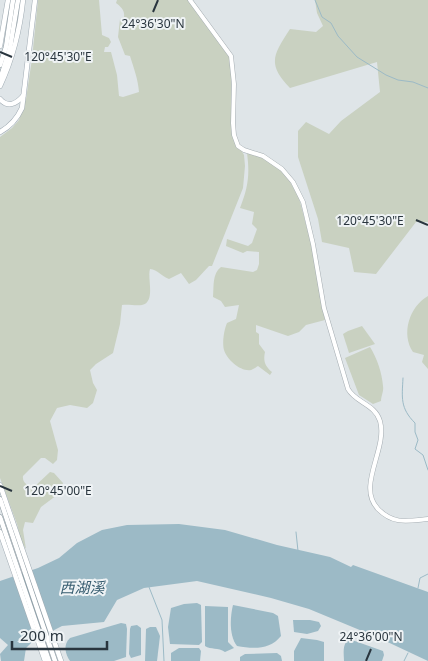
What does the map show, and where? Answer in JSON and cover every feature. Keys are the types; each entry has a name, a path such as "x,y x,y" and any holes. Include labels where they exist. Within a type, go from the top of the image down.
{"main road":[{"path":"0,46 8,0"},
{"path":"0,65 6,47 13,0"},
{"path":"0,80 10,48 18,0"},
{"path":"0,86 21,26 23,0"},
{"path":"0,132 10,125 22,108 35,0"},
{"path":"190,0 231,56 234,84 234,136 238,146 263,156 282,169 293,182 303,202 313,244 324,308 348,389 351,394 370,406 380,420 381,438 370,486 372,502 385,516 398,520 409,522 428,519"},
{"path":"0,99 5,103 14,104 24,94"},
{"path":"0,486 55,661"},
{"path":"0,499 61,661"},
{"path":"0,517 14,567 45,661"},
{"path":"0,532 49,661"}],"green space":[{"path":"38,0 99,0 102,35 109,38 111,42 108,47 105,47 104,52 111,52 117,75 119,96 123,97 139,92 130,56 125,55 118,37 120,19 124,17 124,12 116,3 117,0 188,0 228,53 231,61 232,134 244,155 245,166 243,188 212,266 209,266 196,280 189,284 181,273 169,279 150,269 149,299 142,305 122,305 120,324 113,353 90,370 97,390 93,403 87,408 70,405 57,408 50,421 58,450 57,460 53,464 45,458 41,458 23,476 23,480 33,488 50,472 54,473 63,483 61,492 41,507 33,523 25,522 23,530 26,549 21,541 17,524 0,478 0,137 19,120 26,99"},
{"path":"315,0 428,0 428,222 416,222 376,274 354,272 349,248 322,242 318,219 298,157 298,131 306,122 329,134 341,121 380,92 377,62 290,88 275,66 276,53 290,29 316,32 323,26 317,13"},
{"path":"249,151 266,157 283,169 299,198 313,251 325,320 306,325 299,332 288,336 256,325 256,332 259,334 259,344 265,352 265,363 272,372 270,375 258,366 251,370 243,369 228,358 223,347 224,333 227,323 236,319 239,305 225,307 221,301 213,297 216,273 221,267 253,272 257,270 259,264 259,252 247,251 243,253 226,246 227,239 248,246 252,243 257,229 252,224 254,212 240,208 248,181 247,153"},
{"path":"428,296 428,369 422,362 424,355 413,352 409,345 407,329 416,307"},
{"path":"362,326 375,344 349,353 343,334"},
{"path":"370,347 379,366 383,388 381,401 373,404 359,395 345,358"}],"water":[{"name":"西湖溪","path":"179,524 225,530 277,545 330,557 351,567 353,565 428,592 428,661 309,609 197,581 144,588 117,600 104,622 62,626 33,641 26,648 24,661 1,661 0,654 8,645 0,638 0,581 38,568 59,558 77,543 102,530 127,525"},
{"path":"197,603 201,605 202,642 199,645 170,644 168,627 171,608"},
{"path":"233,605 273,613 278,616 281,636 277,641 266,646 249,648 237,646 234,642 231,626"},
{"path":"205,606 228,607 228,642 234,648 225,652 205,646"},
{"path":"293,620 310,620 319,622 321,626 318,631 307,634 294,632"},
{"path":"121,623 126,624 127,629 126,657 114,661 70,661 67,655 66,643 70,638"},
{"path":"137,625 141,628 141,655 131,658 129,654 130,629 131,626"},
{"path":"156,627 160,636 157,661 145,661 146,629"},
{"path":"301,638 324,642 324,661 294,661 294,651"},
{"path":"348,640 383,651 382,661 344,661 344,647"},
{"path":"179,648 199,648 201,651 200,661 171,661 171,653"},
{"path":"277,653 281,656 282,661 240,661 240,657 245,654"}],"waterway":[{"path":"315,0 322,17 331,23 338,36 357,57 386,75 428,88"},
{"path":"403,378 404,407 415,423 415,432 418,440 415,449 423,455 428,470"},
{"path":"296,532 298,551"},
{"path":"418,588 420,578 428,574"},
{"path":"149,587 162,620 164,661"},
{"path":"404,661 408,653"}]}
